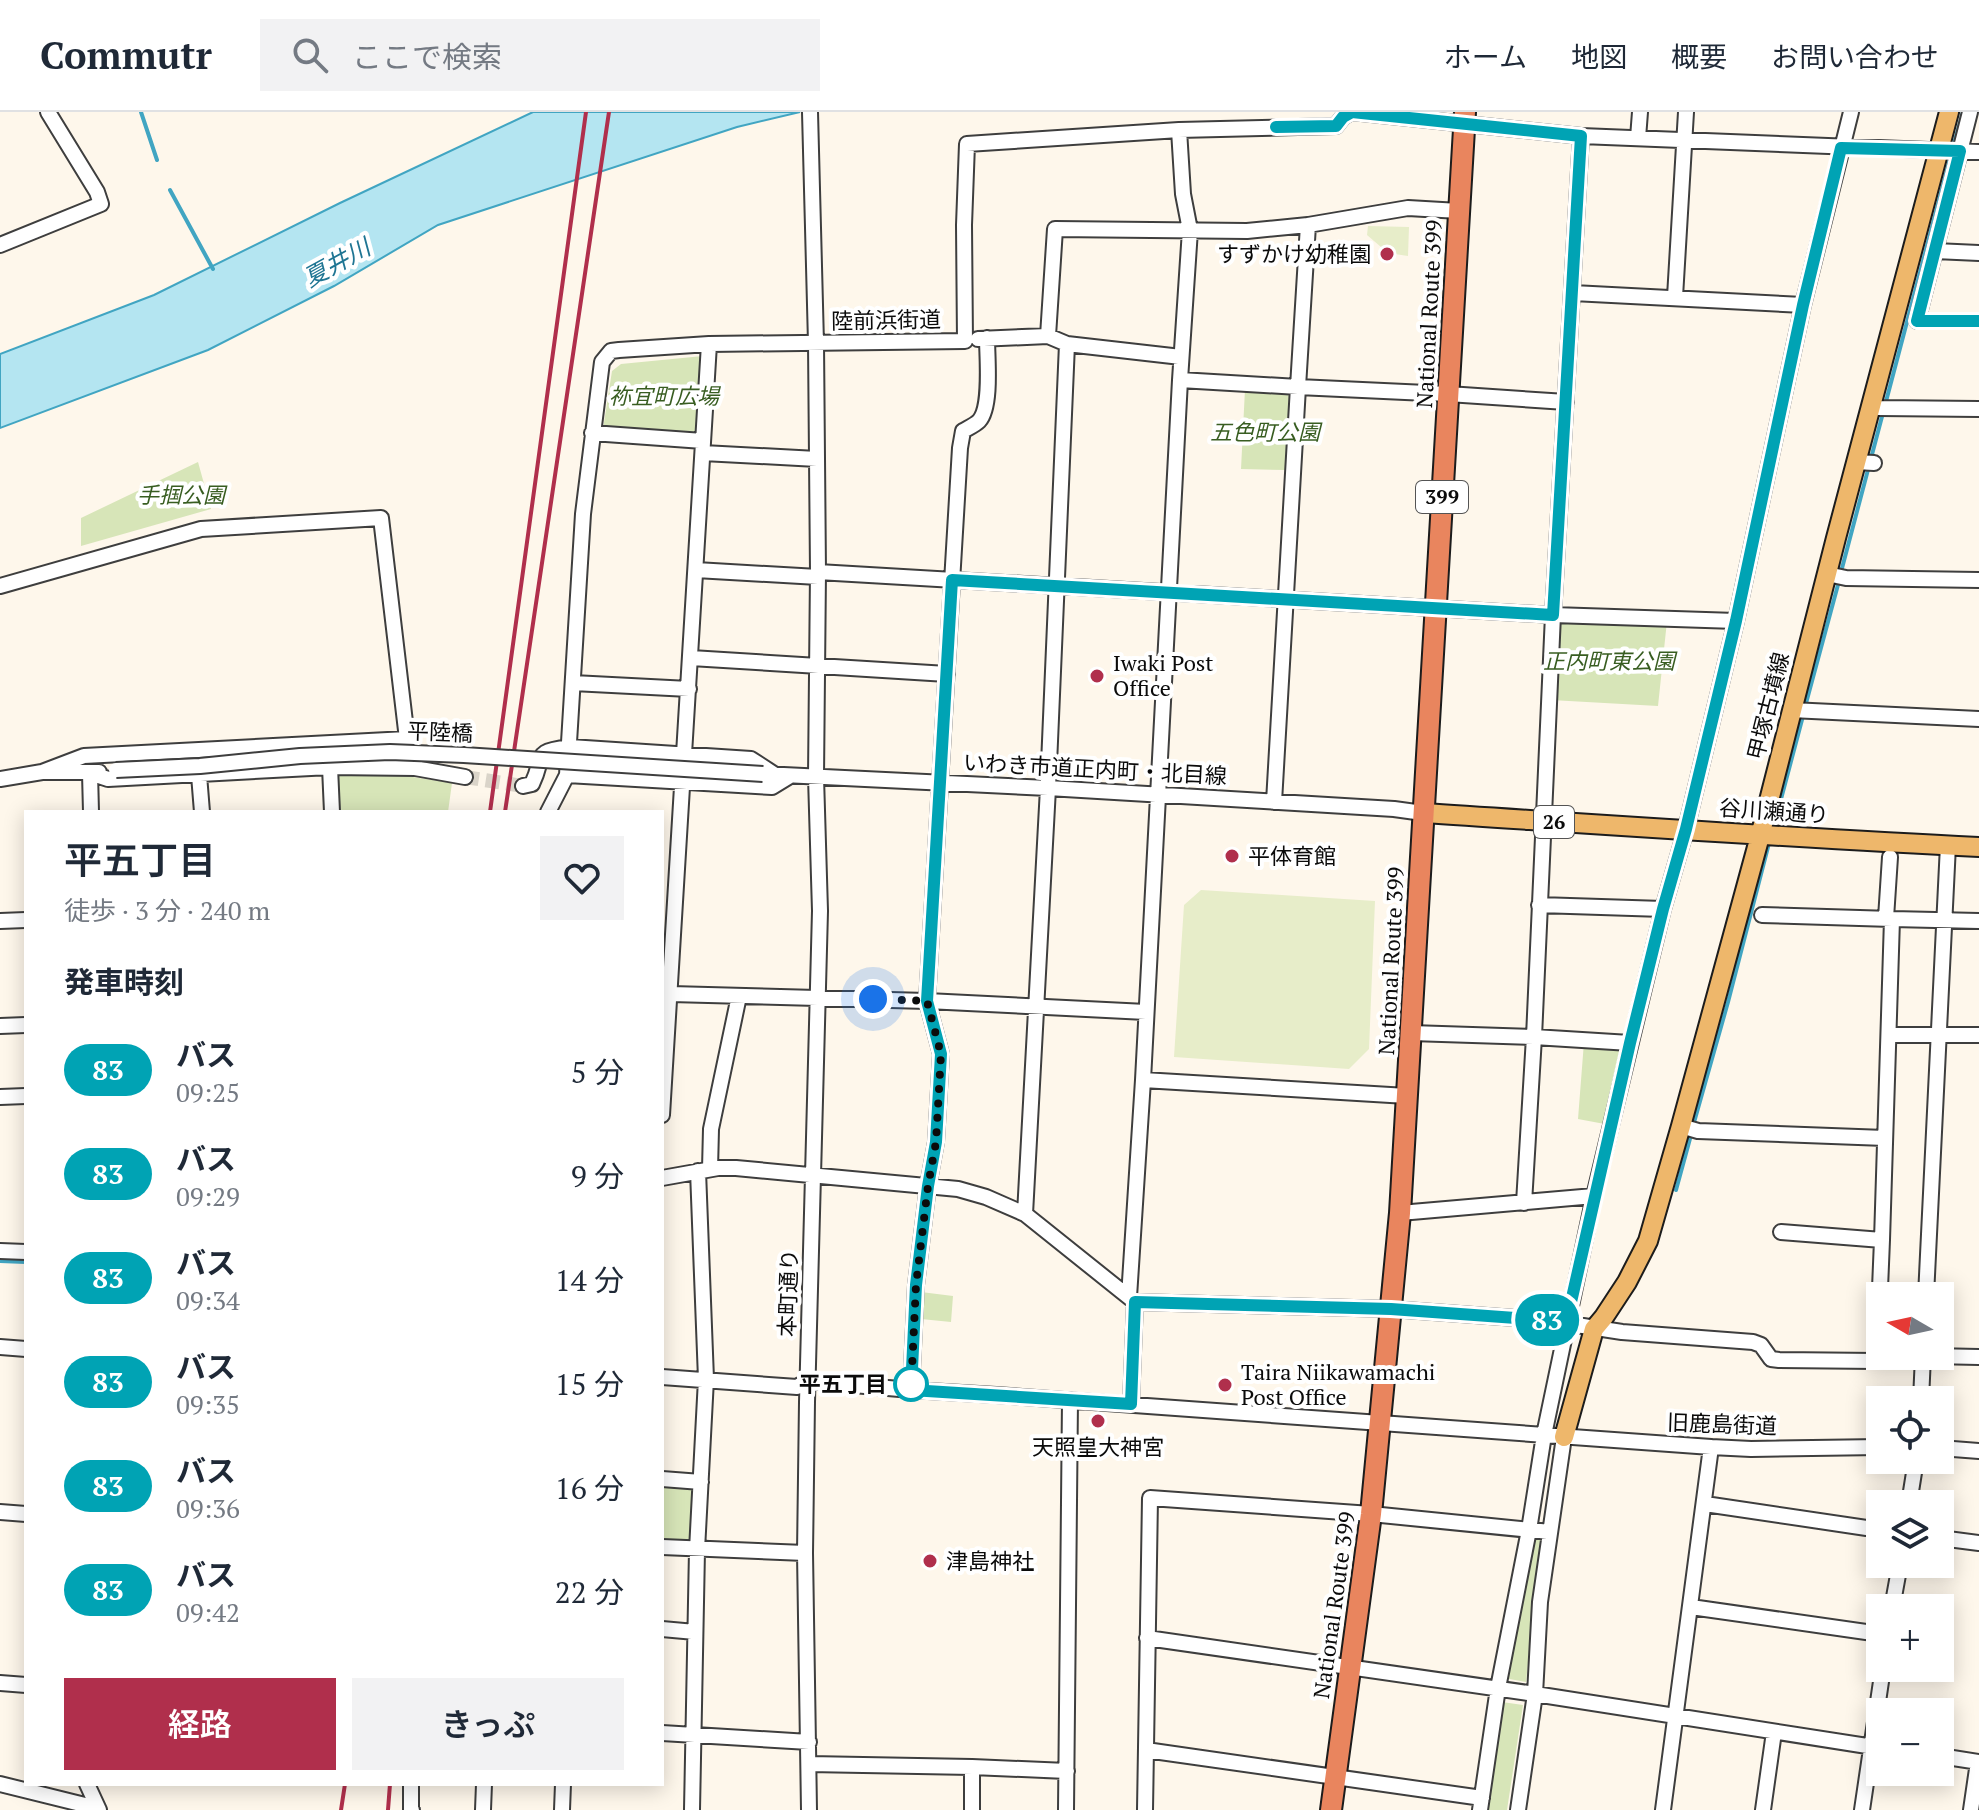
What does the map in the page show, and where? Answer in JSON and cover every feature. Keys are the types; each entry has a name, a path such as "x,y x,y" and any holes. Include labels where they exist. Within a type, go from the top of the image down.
{"highway":[{"name":"National Route 399","path":"1331,1810 1371,1514 1400,1213 1459,211 1455,118"}],"main road":[{"name":"甲塚古墳線","path":"1564,1437 1594,1329 1627,1282 1648,1241 1760,836 1801,711 1879,407 1924,260 1951,150 1949,112"},
{"name":"谷川瀬通り","path":"1423,813 1979,847"}],"street":[{"path":"0,245 101,204 97,192 48,112"},
{"path":"549,810 567,775 583,514 602,362 611,351 709,344 816,343 810,112"},
{"path":"1343,115 1352,112 1455,118 1581,136 1979,152"},
{"path":"1638,138 1640,112"},
{"path":"1675,297 1686,112"},
{"path":"1146,1750 1336,1778 1481,1804 1498,1688 1566,1324 1630,1043 1736,621 1803,305 1851,112"},
{"path":"1970,112 1951,150 1924,260 1917,321 1979,321"},
{"name":"陸前浜街道","path":"816,777 816,343 965,341 967,144 1179,130 1275,119 1336,126 1343,115"},
{"path":"1131,1404 1132,1300 1146,1012 1190,230 1183,194 1179,130"},
{"path":"1524,1203 1553,615 1581,136"},
{"path":"1048,336 1055,229 1247,231 1308,225 1408,208 1459,211"},
{"path":"1274,802 1308,225"},
{"path":"1924,260 1979,253"},
{"path":"1573,293 1803,305"},
{"path":"965,341 1048,336 1067,344 1181,357"},
{"path":"911,1390 916,1285 936,1142 941,1054 927,1001 961,440 963,431 980,420 985,411 987,338"},
{"path":"664,1088 709,344"},
{"path":"1025,1214 1048,788 1067,344"},
{"path":"1180,380 1566,402"},
{"path":"1879,407 1979,409"},
{"path":"592,433 817,459"},
{"path":"0,586 201,529 381,518 407,739 415,768"},
{"path":"696,570 1057,585 1553,615 1736,621"},
{"path":"1836,575 1979,580"},
{"path":"691,658 947,674"},
{"path":"573,683 689,689"},
{"path":"1801,711 1979,719"},
{"path":"42,772 84,756 407,739"},
{"path":"523,786 532,784 540,756 546,750 570,747 751,759 776,775 772,787 567,775"},
{"name":"平陸橋","path":"90,773 390,752 776,775"},
{"path":"330,767 332,810"},
{"path":"0,779 42,772 90,773 108,779 330,767 415,768 465,777"},
{"path":"90,773 91,810"},
{"path":"199,775 202,810"},
{"name":"いわき市道正内町・北目線","path":"776,775 1048,788 1423,813"},
{"name":"本町通り","path":"809,1810 805,1553 820,911 816,777"},
{"path":"1927,1282 1948,845"},
{"path":"1880,1282 1889,1035 1890,857"},
{"path":"1539,905 1663,909"},
{"path":"1762,915 1979,921"},
{"path":"0,921 24,920"},
{"path":"671,994 927,1001 1146,1012"},
{"path":"692,1810 697,1550 706,1379 704,1170 739,996"},
{"path":"0,1026 24,1025"},
{"path":"1411,1033 1630,1043"},
{"path":"1889,1035 1979,1035"},
{"path":"1143,1080 1407,1096"},
{"path":"0,1097 24,1096"},
{"path":"1681,1126 1698,1131 1885,1138"},
{"path":"664,1178 736,1168 974,1193 1025,1214 1132,1300 1391,1309 1544,1320 1594,1329 1753,1342 1761,1345 1771,1359 1866,1361"},
{"path":"1400,1213 1594,1196"},
{"path":"1781,1232 1882,1240"},
{"path":"0,1251 24,1252"},
{"path":"0,1347 24,1349"},
{"path":"1954,1356 1979,1357"},
{"path":"664,1377 797,1387 807,1381 1544,1435"},
{"path":"1066,1810 1070,1400"},
{"name":"旧鹿島街道","path":"1544,1435 1751,1449 1866,1447"},
{"path":"1518,1810 1535,1694 1540,1602 1564,1437"},
{"path":"1663,1810 1711,1447"},
{"path":"1954,1449 1979,1451"},
{"path":"664,1479 701,1482"},
{"path":"1145,1810 1150,1498 1371,1514 1550,1532"},
{"path":"1705,1504 1866,1528"},
{"path":"0,1512 24,1514"},
{"path":"1954,1540 1979,1543"},
{"path":"664,1547 805,1553"},
{"path":"1691,1607 1866,1632"},
{"path":"664,1629 695,1632"},
{"path":"1147,1638 1498,1688 1866,1746"},
{"path":"0,1683 24,1685"},
{"path":"1763,1810 1774,1732"},
{"path":"664,1733 809,1742"},
{"path":"1954,1758 1978,1762 1971,1810"},
{"path":"809,1764 1067,1771"},
{"path":"972,1767 972,1810"},
{"path":"0,1784 98,1809"},
{"path":"88,1786 98,1809"},
{"path":"411,1786 412,1810"},
{"path":"483,1810 484,1786"},
{"path":"562,1810 563,1786"},
{"path":"1862,1810 1867,1786"}],"green space":[{"path":"1368,226 1409,227 1408,256 1388,253 1367,235"},
{"name":"祢宜町広場","path":"703,356 697,434 603,429 612,371 621,364"},
{"name":"五色町公園","path":"1245,389 1285,390 1289,396 1286,470 1241,469"},
{"name":"手掴公園","path":"198,462 211,509 81,546 81,518"},
{"name":"正内町東公園","path":"1554,616 1667,621 1658,706 1551,700"},
{"path":"332,771 393,774 452,783 448,810 334,810"},
{"path":"1201,890 1375,901 1369,1049 1349,1069 1174,1057 1184,905"},
{"path":"1584,1042 1629,1044 1610,1125 1578,1119"},
{"path":"921,1292 953,1296 951,1322 921,1319"},
{"path":"664,1483 691,1485 694,1490 690,1539 685,1543 664,1541"},
{"path":"1531,1536 1541,1537 1526,1682 1504,1678"},
{"path":"1502,1702 1523,1705 1507,1810 1486,1810"}],"water":[{"name":"夏井川","path":"533,112 800,112 737,127 438,225 334,286 208,350 0,428 0,354 154,295"}],"waterway":[{"path":"141,112 157,160"},
{"path":"1953,147 1963,112"},
{"path":"1841,572 1951,155"},
{"path":"170,190 213,269"},
{"path":"1805,707 1839,581"},
{"path":"1776,818 1803,716"},
{"path":"1693,1126 1768,847"},
{"path":"1676,1190 1691,1135"},
{"path":"0,1261 24,1262"}],"tunnel":[{"path":"465,777 523,786"}],"railway":[{"path":"490,810 586,112"},
{"path":"505,810 609,112"},
{"path":"341,1810 345,1786"},
{"path":"388,1810 390,1786"}],"bus line":[{"name":"83","path":"1276,127 1336,126 1352,112 1581,136 1553,615 952,580 927,1001 941,1054 936,1142 916,1285 911,1390 1131,1404 1135,1302 1391,1309 1566,1324 1630,1043 1736,621 1803,305 1841,148 1960,151 1917,321 1979,321"}],"place":[{"name":"すずかけ幼稚園","path":"1387,254"},
{"name":"Iwaki Post Office","path":"1097,676"},
{"name":"平体育館","path":"1232,856"},
{"name":"平五丁目","path":"911,1384"},
{"name":"Taira Niikawamachi Post Office","path":"1225,1385"},
{"name":"天照皇大神宮","path":"1098,1421"},
{"name":"津島神社","path":"930,1561"}],"route":[{"path":"873,999 927,1001 941,1054 936,1142 916,1285 911,1390 911,1384"}]}
